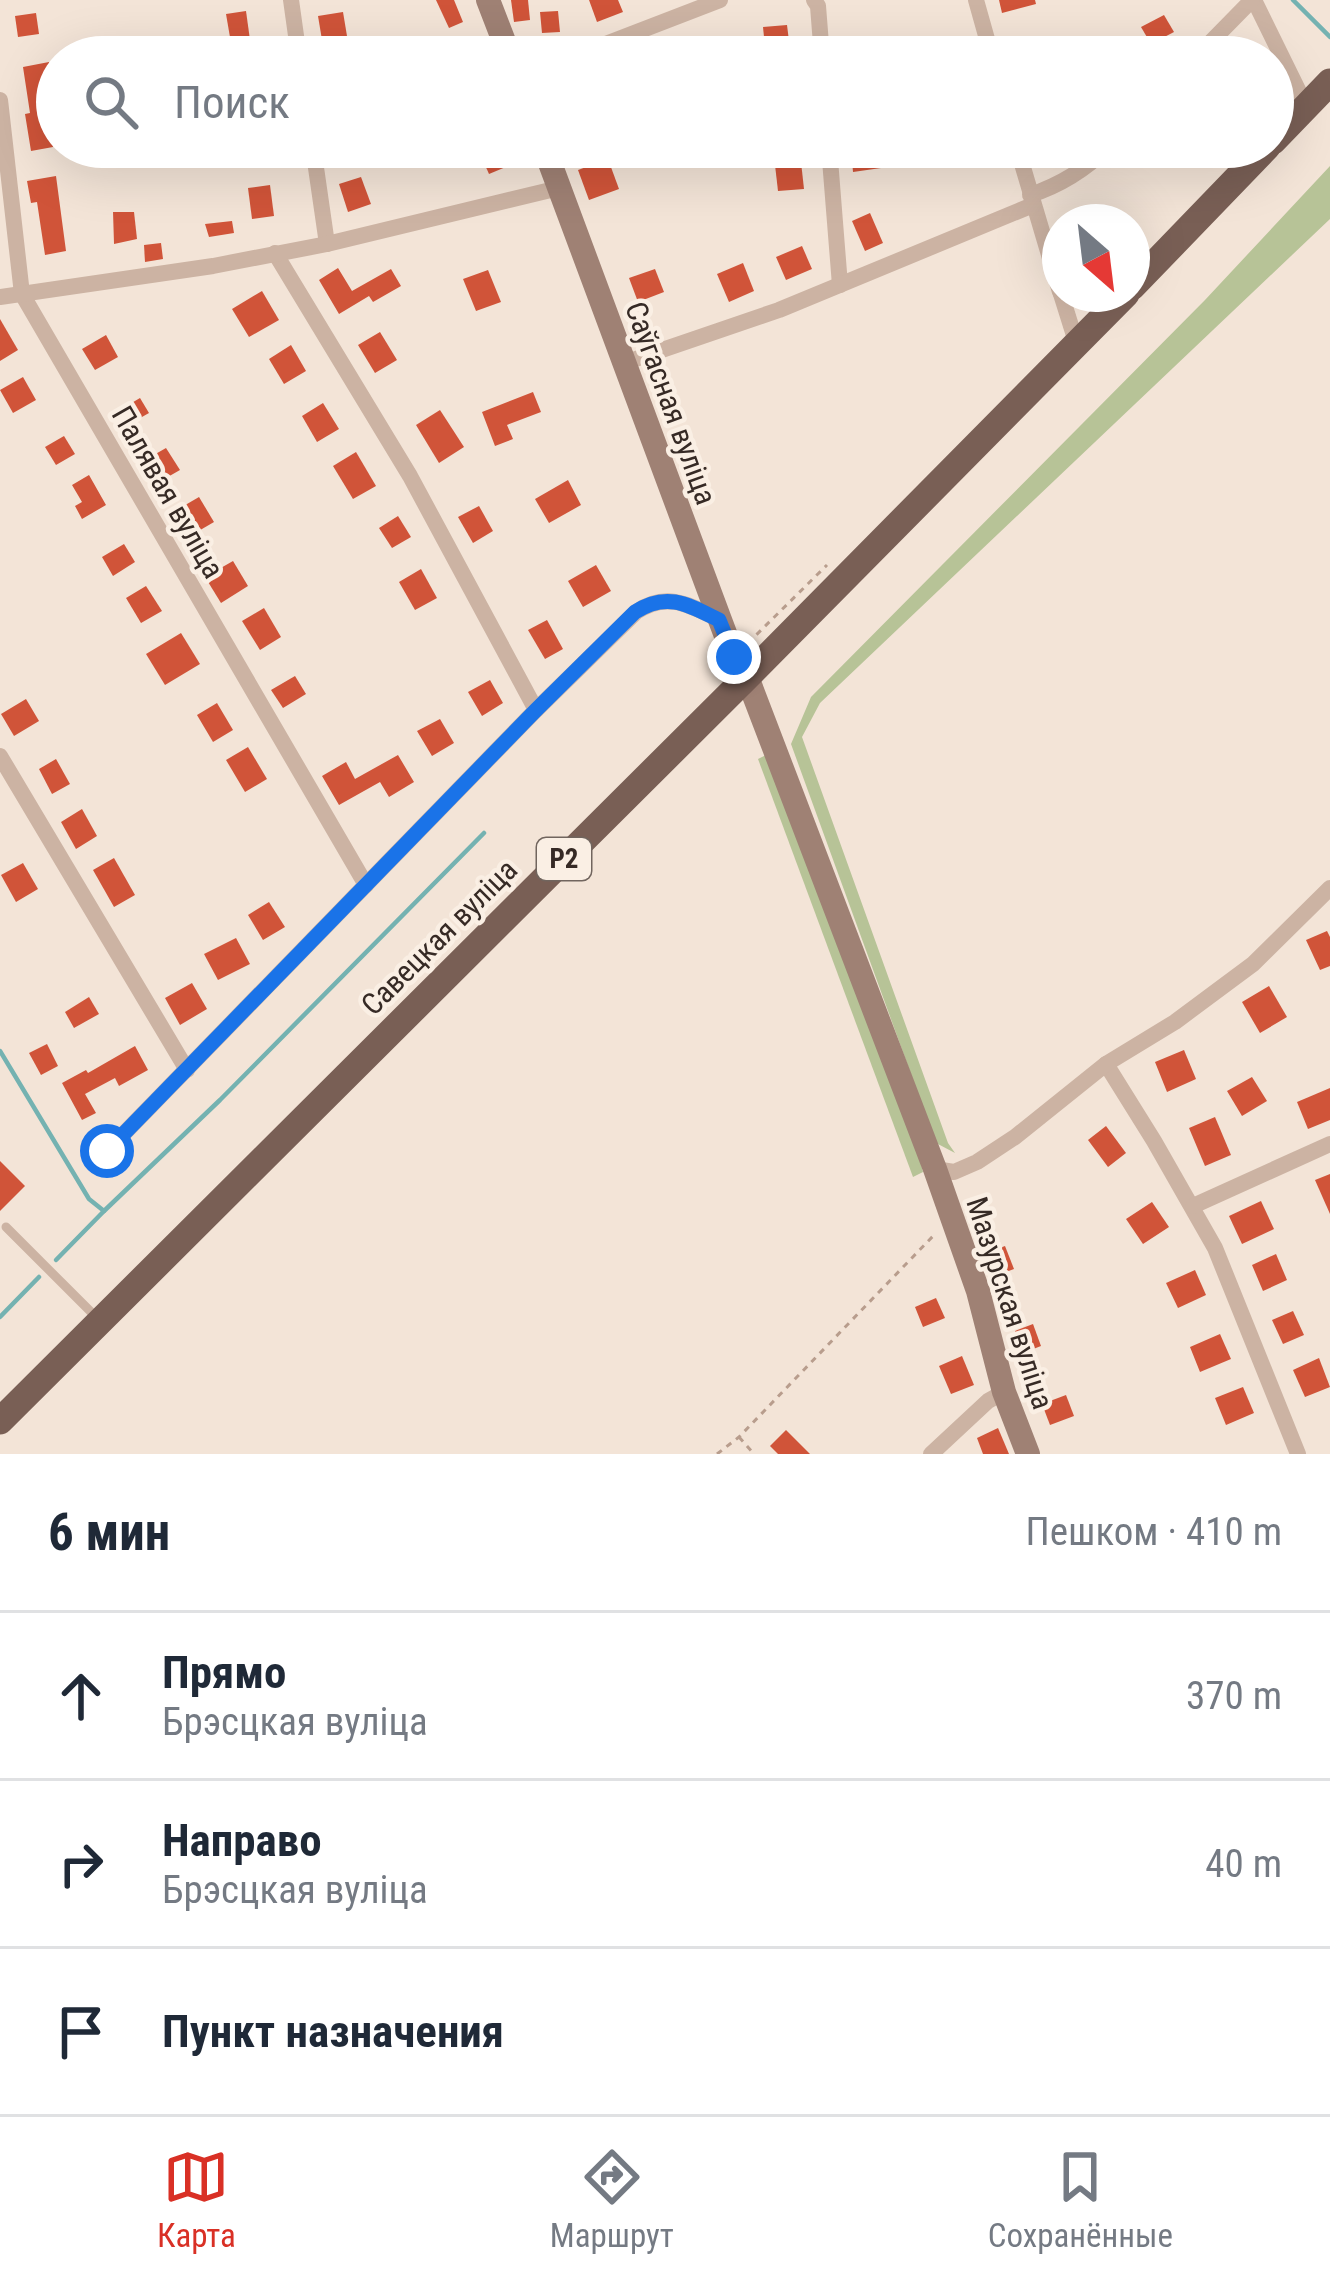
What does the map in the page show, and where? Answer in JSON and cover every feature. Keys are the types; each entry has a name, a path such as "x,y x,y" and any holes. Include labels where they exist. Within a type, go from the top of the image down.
{"main road":[{"path":"1294,119 1330,82"},
{"path":"1150,268 1247,168"},
{"name":"Савецкая вуліца","path":"0,1420 1108,312"}],"street":[{"path":"290,0 296,36"},
{"path":"488,0 502,36"},
{"path":"627,36 720,0"},
{"path":"814,0 820,36"},
{"path":"976,0 986,36"},
{"path":"1217,36 1253,0 1271,36"},
{"path":"1294,82 1306,106"},
{"name":"Палявая вуліца","path":"0,100 22,293 366,886"},
{"path":"316,168 327,244"},
{"name":"Саўгасная вуліца","path":"552,168 719,620 747,677"},
{"path":"831,168 840,285"},
{"path":"1023,168 1042,235"},
{"path":"625,363 840,285 1031,200 1085,168"},
{"path":"0,297 327,244 559,188"},
{"path":"275,254 410,476 536,710"},
{"path":"1066,312 1076,345"},
{"path":"107,1151 635,612 650,602 684,603 719,620"},
{"name":"Мазурская вуліца","path":"747,677 935,1169 1028,1454"},
{"path":"0,756 187,1070"},
{"path":"935,1169 954,1172 1015,1137 1106,1064 1175,1022 1252,964 1330,888"},
{"path":"1106,1064 1215,1248 1298,1454"},
{"path":"1193,1206 1330,1144"},
{"path":"931,1454 1004,1392"}],"lane":[{"path":"6,1227 100,1321"}],"path":[{"path":"717,1454 952,1219"},
{"path":"739,1437 754,1454"}],"green space":[{"path":"1330,166 1330,219 820,703 802,737 955,1153 936,1143 791,744 811,697 1205,300"},
{"path":"766,755 913,1131 923,1172 913,1177 758,759"}],"building":[{"path":"436,0 454,0 463,22 449,28"},
{"path":"511,0 528,0 530,20 514,22"},
{"path":"589,0 618,0 623,12 597,22"},
{"path":"999,0 1035,0 1036,4 1002,13"},
{"path":"246,11 249,36 230,36 226,14"},
{"path":"558,11 560,32 542,33 540,12"},
{"path":"343,12 347,36 321,36 318,16"},
{"path":"36,13 39,34 18,37 15,16"},
{"path":"1164,15 1174,32 1146,36 1141,27"},
{"path":"787,25 788,36 764,36 763,27"},
{"path":"36,64 36,150 31,151 25,114 30,113 23,67"},
{"path":"611,168 619,189 589,200 578,170"},
{"path":"775,168 802,168 804,189 778,191"},
{"path":"56,176 66,251 45,255 37,202 31,203 27,181"},
{"path":"361,177 371,204 348,212 339,184"},
{"path":"270,185 274,216 252,219 248,188"},
{"path":"113,212 134,212 137,239 114,244"},
{"path":"870,213 883,243 865,251 852,221"},
{"path":"232,221 234,233 209,237 205,224"},
{"path":"161,243 163,259 145,262 144,245"},
{"path":"802,246 812,269 786,280 776,257"},
{"path":"743,263 754,291 729,302 717,274"},
{"path":"338,268 352,291 391,269 401,286 373,302 369,296 339,314 319,280"},
{"path":"655,269 664,292 638,302 629,278"},
{"path":"488,270 501,302 476,311 463,279"},
{"path":"262,291 279,320 249,337 232,309"},
{"path":"0,319 18,350 0,361"},
{"path":"380,332 397,360 375,373 358,345"},
{"path":"106,335 118,357 95,370 82,349"},
{"path":"291,345 306,371 284,384 269,359"},
{"path":"23,377 36,400 13,413 0,390"},
{"path":"533,392 541,412 507,425 513,439 495,446 482,412"},
{"path":"140,398 149,413 126,426 118,411"},
{"path":"323,403 339,429 317,442 302,416"},
{"path":"440,410 464,447 439,463 416,425"},
{"path":"64,436 75,454 56,465 45,447"},
{"path":"166,448 180,470 159,482 145,460"},
{"path":"356,452 376,486 353,499 333,466"},
{"path":"89,475 106,505 82,519 75,506 82,502 72,485"},
{"path":"568,480 581,505 549,523 535,499"},
{"path":"199,497 214,522 190,536 175,511"},
{"path":"479,506 493,531 473,543 458,517"},
{"path":"398,516 411,537 392,548 379,528"},
{"path":"124,544 135,562 113,576 102,557"},
{"path":"233,561 248,586 221,603 205,577"},
{"path":"596,565 611,591 583,607 568,581"},
{"path":"421,569 437,598 415,610 399,582"},
{"path":"146,586 162,611 141,623 126,598"},
{"path":"264,608 281,637 260,650 242,621"},
{"path":"547,620 563,649 545,659 528,630"},
{"path":"181,633 200,664 165,685 146,654"},
{"path":"295,676 306,694 283,708 271,690"},
{"path":"490,680 503,703 482,716 468,692"},
{"path":"26,699 39,721 14,736 1,714"},
{"path":"217,703 233,730 213,742 197,715"},
{"path":"440,719 454,743 432,756 417,731"},
{"path":"248,747 267,779 245,792 226,760"},
{"path":"398,755 414,782 389,797 380,782 339,805 322,776 346,762 355,779"},
{"path":"56,759 70,784 52,794 39,769"},
{"path":"82,809 97,836 76,849 61,822"},
{"path":"114,858 135,895 114,907 93,870"},
{"path":"23,863 38,889 16,902 1,875"},
{"path":"269,902 285,927 263,940 248,915"},
{"path":"1327,931 1330,966 1320,970 1306,940"},
{"path":"236,938 250,964 218,980 204,954"},
{"path":"192,983 207,1009 180,1025 165,998"},
{"path":"1269,986 1287,1017 1260,1033 1242,1002"},
{"path":"89,997 99,1014 74,1028 65,1012"},
{"path":"47,1044 58,1066 41,1075 29,1053"},
{"path":"135,1046 148,1070 119,1086 115,1078 85,1094 96,1113 82,1120 62,1083"},
{"path":"1184,1050 1196,1079 1167,1092 1155,1062"},
{"path":"1252,1077 1267,1101 1242,1116 1227,1091"},
{"path":"1330,1088 1330,1120 1308,1129 1297,1102"},
{"path":"1215,1117 1231,1155 1205,1166 1189,1128"},
{"path":"1106,1126 1126,1153 1108,1167 1088,1140"},
{"path":"0,1161 25,1186 0,1211"},
{"path":"1330,1174 1330,1214 1315,1180"},
{"path":"1261,1201 1274,1229 1242,1244 1229,1216"},
{"path":"1152,1202 1169,1227 1143,1244 1126,1219"},
{"path":"1005,1246 1014,1269 995,1276 986,1253"},
{"path":"1276,1254 1287,1280 1263,1291 1252,1265"},
{"path":"1195,1270 1206,1295 1178,1308 1166,1283"},
{"path":"936,1298 945,1318 923,1327 915,1307"},
{"path":"1293,1311 1304,1335 1283,1344 1272,1320"},
{"path":"1033,1324 1041,1346 1023,1353 1015,1331"},
{"path":"1220,1334 1231,1359 1200,1372 1190,1347"},
{"path":"962,1356 974,1385 951,1394 939,1366"},
{"path":"1319,1358 1330,1387 1305,1397 1293,1370"},
{"path":"1243,1387 1254,1413 1226,1425 1215,1398"},
{"path":"1066,1395 1074,1416 1050,1425 1042,1404"},
{"path":"998,1428 1009,1454 983,1454 977,1438"},
{"path":"786,1430 810,1454 778,1454 770,1446"}],"waterway":[{"path":"1293,0 1330,37"},
{"path":"0,1051 89,1199 104,1211 484,833"},
{"path":"56,1260 104,1211"},
{"path":"0,1317 39,1277"}],"route":[{"path":"107,1151 635,612 650,602 684,603 719,620 734,657"}]}
